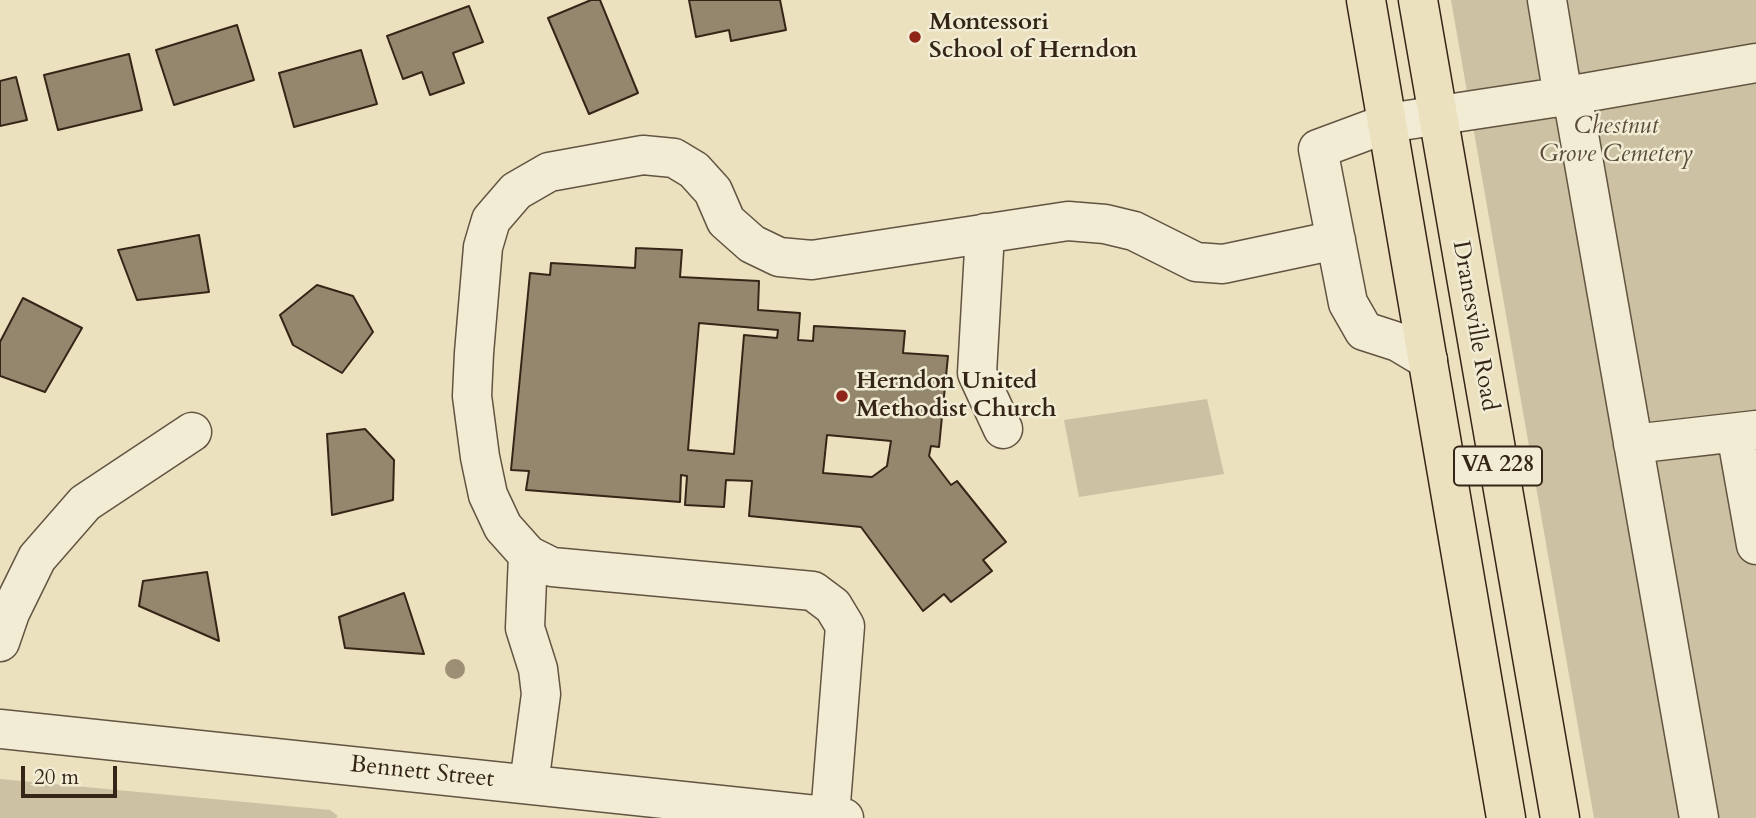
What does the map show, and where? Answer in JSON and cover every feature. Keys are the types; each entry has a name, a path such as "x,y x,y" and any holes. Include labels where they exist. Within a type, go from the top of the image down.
{"main road":[{"name":"Dranesville Road","path":"1366,0 1506,818"},
{"name":"Dranesville Road","path":"1418,0 1560,818"}],"street":[{"path":"1547,0 1568,96 1633,444 1699,818"},
{"path":"1428,360 1398,342 1364,331 1348,303 1318,149 1388,122 1568,96 1756,63"},
{"path":"837,817 845,626 833,606 813,591 552,567 528,555 503,527 488,495 472,396 483,247 491,220 516,191 549,172 643,155 674,158 695,170 712,191 726,221 752,244 779,257 813,260 1068,221 1105,224 1134,231 1196,262 1223,264 1336,240"},
{"path":"985,233 977,373 1003,429"},
{"path":"1633,444 1746,431 1756,545"},
{"path":"0,642 10,613 37,558 85,503 192,432"},
{"path":"528,555 525,628 538,669 541,694 529,785"},
{"name":"Bennett Street","path":"0,729 837,817"}],"green space":[{"name":"Chestnut Grove Cemetery","path":"1451,0 1756,0 1756,818 1594,818"},
{"path":"1207,399 1224,474 1079,497 1064,420"},
{"path":"0,779 330,810 338,816 0,818"}],"building":[{"path":"591,0 600,0 638,93 589,114 548,18"},
{"path":"689,0 780,0 786,30 731,41 729,30 696,37"},
{"path":"469,6 483,42 453,53 464,83 430,95 422,72 403,79 387,36"},
{"path":"237,25 254,80 174,105 156,50"},
{"path":"361,50 377,104 294,127 279,73"},
{"path":"129,54 142,110 58,130 44,75"},
{"path":"16,77 27,120 0,126 0,81"},
{"path":"199,235 209,292 137,300 118,250"},
{"name":"Herndon United Methodist Church","path":"636,248 682,250 680,277 759,281 758,310 800,313 798,340 813,341 814,326 905,331 903,353 948,356 939,447 931,446 929,456 951,485 957,481 1006,542 983,560 992,571 951,602 944,594 923,611 861,527 749,516 752,481 726,480 724,507 685,505 687,476 681,475 680,502 526,490 529,471 511,470 530,273 550,275 551,263 635,268","holes":["699,323 778,330 777,338 744,335 734,454 688,450","827,435 891,441 887,466 872,477 823,473"]},
{"path":"317,285 353,296 373,332 342,373 293,345 280,315"},
{"path":"23,298 82,328 45,392 0,376 0,342"},
{"path":"365,429 394,460 393,500 332,515 327,434"},
{"path":"207,572 219,641 139,606 143,581"},
{"path":"404,593 424,654 345,648 339,617"}],"place":[{"name":"Montessori School of Herndon","path":"915,37"},
{"name":"Herndon United Methodist Church","path":"842,396"}]}
